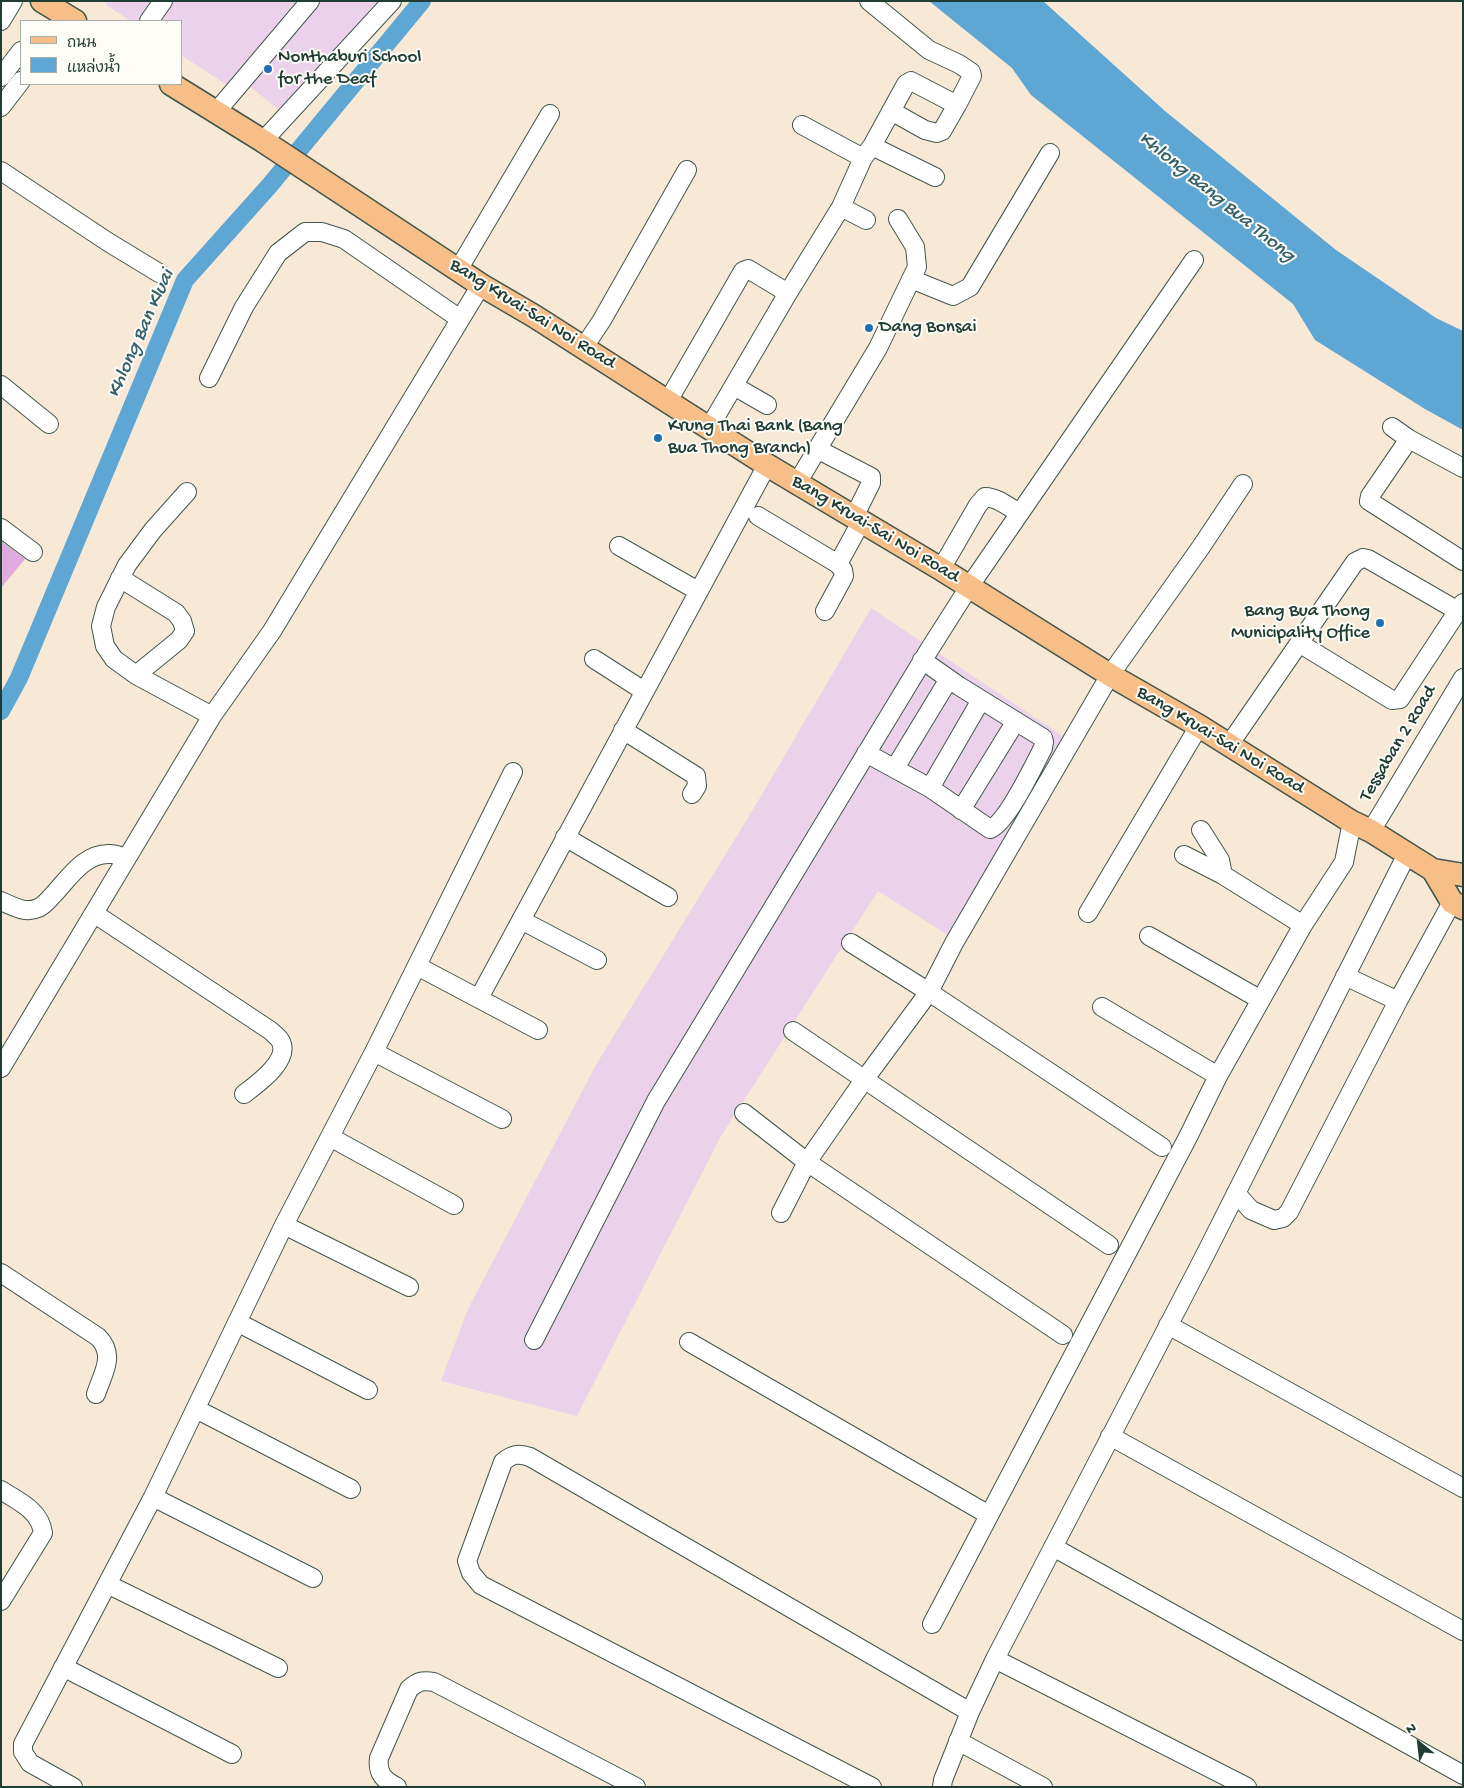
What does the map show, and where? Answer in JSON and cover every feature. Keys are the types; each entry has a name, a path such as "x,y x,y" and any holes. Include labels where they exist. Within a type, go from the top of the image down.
{"main road":[{"name":"Bang Kruai-Sai Noi Road","path":"173,85 267,144 481,285 584,347 797,483 1407,854 1432,870 1457,905"},
{"name":"Bang Kruai-Sai Noi Road","path":"1432,870 1463,875"}],"street":[{"path":"1,21 13,1"},
{"path":"150,20 163,1"},
{"path":"216,112 310,1"},
{"path":"267,144 392,1"},
{"path":"869,1 929,50 960,64 971,72 972,76 942,131 937,134 925,130 891,111"},
{"path":"1,77 20,52"},
{"path":"710,428 788,293 841,207 868,152 906,84 911,81 957,105"},
{"path":"1,107 20,83"},
{"path":"458,270 550,114"},
{"path":"802,125 935,177"},
{"path":"911,279 953,296 970,287 1050,153"},
{"path":"584,347 602,320 686,170"},
{"path":"1,171 108,242 160,273"},
{"path":"841,207 866,220"},
{"path":"797,483 878,348 916,267 916,247 898,219"},
{"path":"209,378 244,307 278,253 305,232 322,232 344,240 460,319"},
{"path":"534,1340 656,1101 922,660 968,587 1194,260"},
{"path":"668,401 743,271 748,269 788,293"},
{"path":"1,1068 212,716 272,631 481,285"},
{"path":"1,386 49,424"},
{"path":"734,386 767,405"},
{"path":"1392,427 1409,439 1463,468"},
{"path":"1409,439 1370,496 1369,501 1463,560"},
{"path":"817,449 871,476 871,483 858,519 838,564"},
{"path":"479,998 767,464"},
{"path":"781,1214 807,1162 864,1080 929,992 954,944 1110,675 1201,547 1243,484"},
{"path":"187,492 153,530 127,565 106,607 101,626 105,646 114,659 136,675 212,716"},
{"path":"941,569 978,505 985,497 998,500 1019,513"},
{"path":"758,516 838,564 843,570 844,576 825,611"},
{"path":"1,528 33,552"},
{"path":"619,546 698,591"},
{"path":"1229,745 1342,580 1355,562 1363,558 1368,559 1460,607 1400,699 1397,700 1392,700 1299,643"},
{"path":"120,578 176,613 182,621 185,631 179,640 136,675"},
{"path":"594,659 644,691"},
{"path":"866,754 930,788 986,827 992,829 1018,795 1043,748 1043,738 922,660"},
{"name":"Tessaban 2 Road","path":"932,1624 1188,1137 1218,1076 1303,925 1344,862 1362,827 1463,678"},
{"path":"895,768 949,679"},
{"path":"930,788 982,700"},
{"path":"961,810 1016,721"},
{"path":"1088,913 1199,726"},
{"path":"623,730 696,776 697,786 692,794"},
{"path":"73,1787 30,1763 23,1752 23,1744 152,1497 284,1224 374,1052 513,772"},
{"path":"1201,830 1220,860 1223,875"},
{"path":"565,837 668,897"},
{"path":"1,901 16,908 28,910 38,908 47,901 75,869 94,856 111,854 127,858"},
{"path":"942,1787 958,1741 994,1659 1236,1193 1407,854"},
{"path":"1184,855 1223,875 1303,925"},
{"path":"1236,1193 1251,1210 1274,1220 1282,1218 1289,1212 1398,1001 1457,905"},
{"path":"95,914 271,1031 280,1040 283,1049 277,1064 268,1075 244,1094"},
{"path":"521,920 597,960"},
{"path":"1149,936 1261,1000"},
{"path":"851,943 929,992 1162,1147"},
{"path":"417,966 538,1030"},
{"path":"1344,976 1398,1001"},
{"path":"1102,1007 1218,1076"},
{"path":"793,1031 1108,1245"},
{"path":"374,1052 502,1119"},
{"path":"744,1113 807,1162 1063,1335"},
{"path":"330,1137 454,1205"},
{"path":"284,1224 409,1287"},
{"path":"1,1273 98,1337 105,1345 107,1362 96,1394"},
{"path":"237,1322 368,1390"},
{"path":"1168,1325 1463,1488"},
{"path":"689,1342 989,1515"},
{"path":"196,1409 351,1489"},
{"path":"1110,1436 1463,1631"},
{"path":"872,1787 481,1585 471,1573 467,1561 503,1462 510,1456 518,1454 530,1457 970,1712"},
{"path":"1,1490 38,1516 42,1523 43,1534 1,1601"},
{"path":"152,1497 313,1578"},
{"path":"1053,1547 1463,1775"},
{"path":"107,1584 278,1668"},
{"path":"994,1659 1247,1787"},
{"path":"63,1667 232,1754"},
{"path":"397,1787 386,1781 382,1775 378,1767 379,1758 409,1689 417,1682 424,1680 434,1682 636,1787"},
{"path":"958,1741 1043,1787"}],"shaded area":[{"name":"Nonthaburi School for the Deaf","path":"109,1 391,1 289,118 247,84 239,93 182,56 182,20 129,20 106,5"},
{"path":"871,608 1073,743 962,944 878,891 721,1136 577,1416 441,1381 468,1309 597,1063 754,808"}],"water":[{"name":"Khlong Bang Bua Thong","path":"929,1 1043,1 1165,111 1336,250 1436,318 1463,331 1463,430 1425,409 1315,340 1293,304 1031,95 1012,68"}],"building":[{"path":"1,541 25,559 1,588"}],"waterway":[{"name":"Khlong Ban Kluai","path":"1,711 19,678 185,280 270,185 422,1"}],"place":[{"name":"Nonthaburi School for the Deaf","path":"268,69"},
{"name":"Dang Bonsai","path":"869,328"},
{"name":"Krung Thai Bank (Bang Bua Thong Branch)","path":"658,438"},
{"name":"Bang Bua Thong Municipality Office","path":"1380,623"}]}
